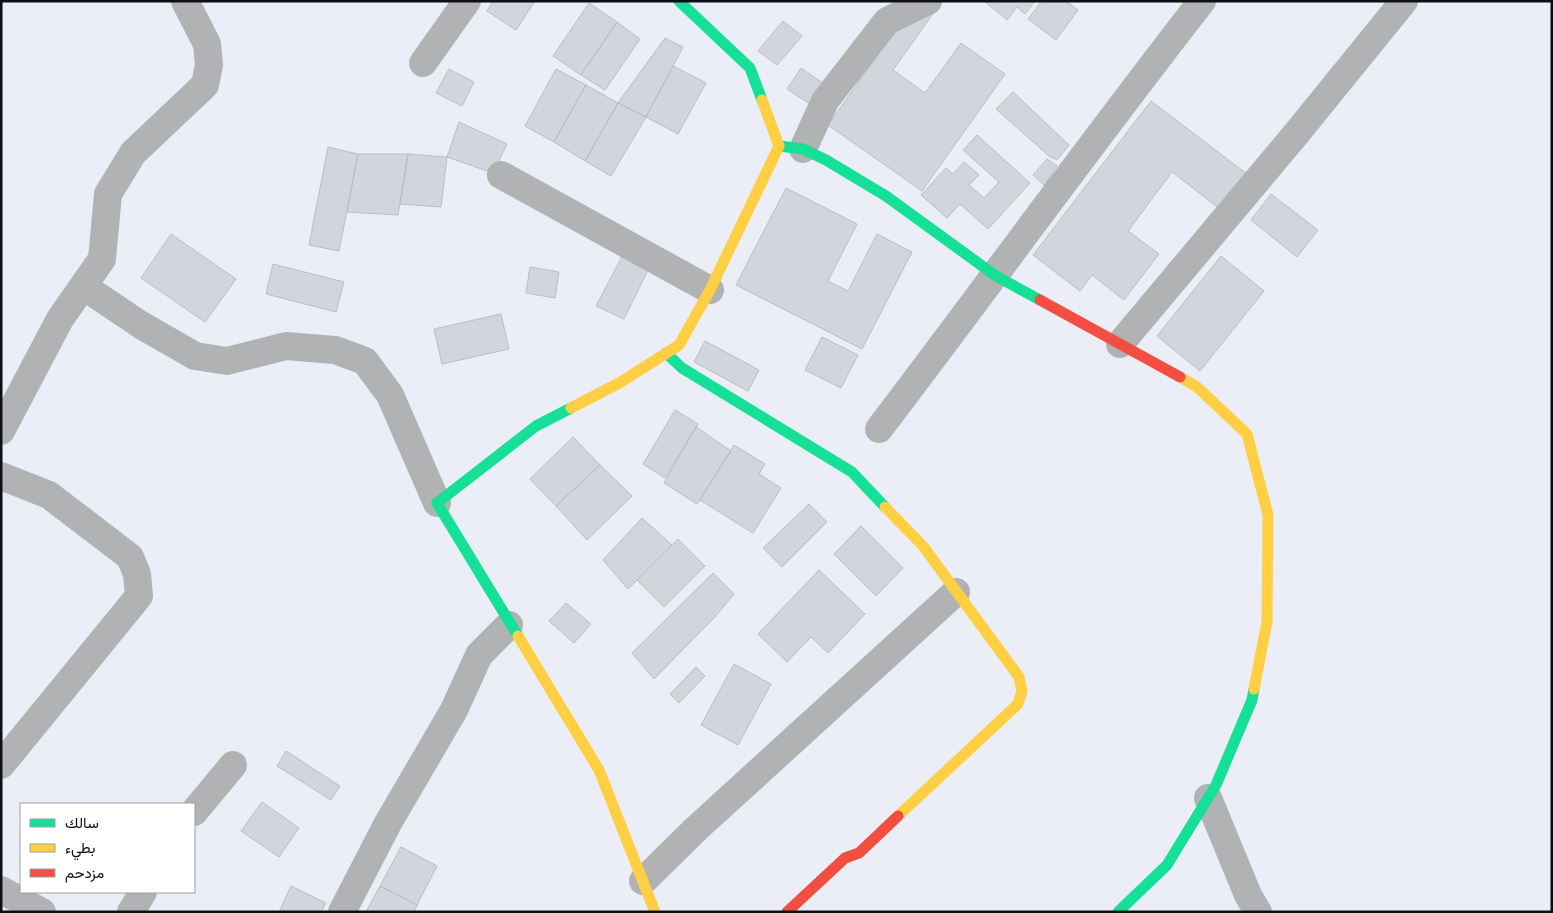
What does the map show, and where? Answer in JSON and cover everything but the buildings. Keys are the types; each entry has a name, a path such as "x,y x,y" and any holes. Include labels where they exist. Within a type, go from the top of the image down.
{"street":[{"path":"1,431 60,319 102,259 108,194 133,153 205,85 209,65 207,44 185,1"},
{"path":"423,63 467,1"},
{"path":"679,1 750,68 791,148 826,160 886,196 996,276 1197,387 1247,434 1268,515 1267,622 1252,700 1216,785 1167,865 1118,912"},
{"path":"437,503 536,426 621,382 679,345 791,148 825,101 887,21 928,1"},
{"path":"879,429 1202,1"},
{"path":"1120,344 1296,134 1404,1"},
{"path":"501,175 710,290"},
{"path":"83,286 141,325 195,356 227,361 286,346 335,350 365,361 390,395 437,503 599,770 654,912"},
{"path":"666,353 682,368 852,472 923,546 1019,677 1022,691 1018,704 859,853 845,858 787,912"},
{"path":"1,476 49,495 130,556 137,574 139,596 1,765"},
{"path":"643,881 741,787 956,592"},
{"path":"342,912 388,823 454,710 479,655 510,625"},
{"path":"195,811 233,765"},
{"path":"1208,798 1248,895 1258,912"},
{"path":"1,890 42,912"},
{"path":"132,912 142,893"}],"traffic: fast":[{"path":"679,1 750,68 762,100"},
{"path":"779,146 803,149 826,160 886,196 996,276 1040,300"},
{"path":"666,353 682,368 852,472 885,507"},
{"path":"518,636 437,503 536,426 571,408"},
{"path":"1118,912 1167,865 1216,785 1252,700 1254,689"}],"traffic: slow":[{"path":"571,408 621,382 679,345 710,290 779,146 762,100"},
{"path":"1180,377 1197,387 1247,434 1268,515 1267,622 1254,689"},
{"path":"885,507 923,546 1019,677 1022,691 1018,704 898,816"},
{"path":"518,636 599,770 655,912"}],"traffic: jam":[{"path":"1040,300 1180,377"},
{"path":"787,912 845,858 859,853 898,816"}]}
